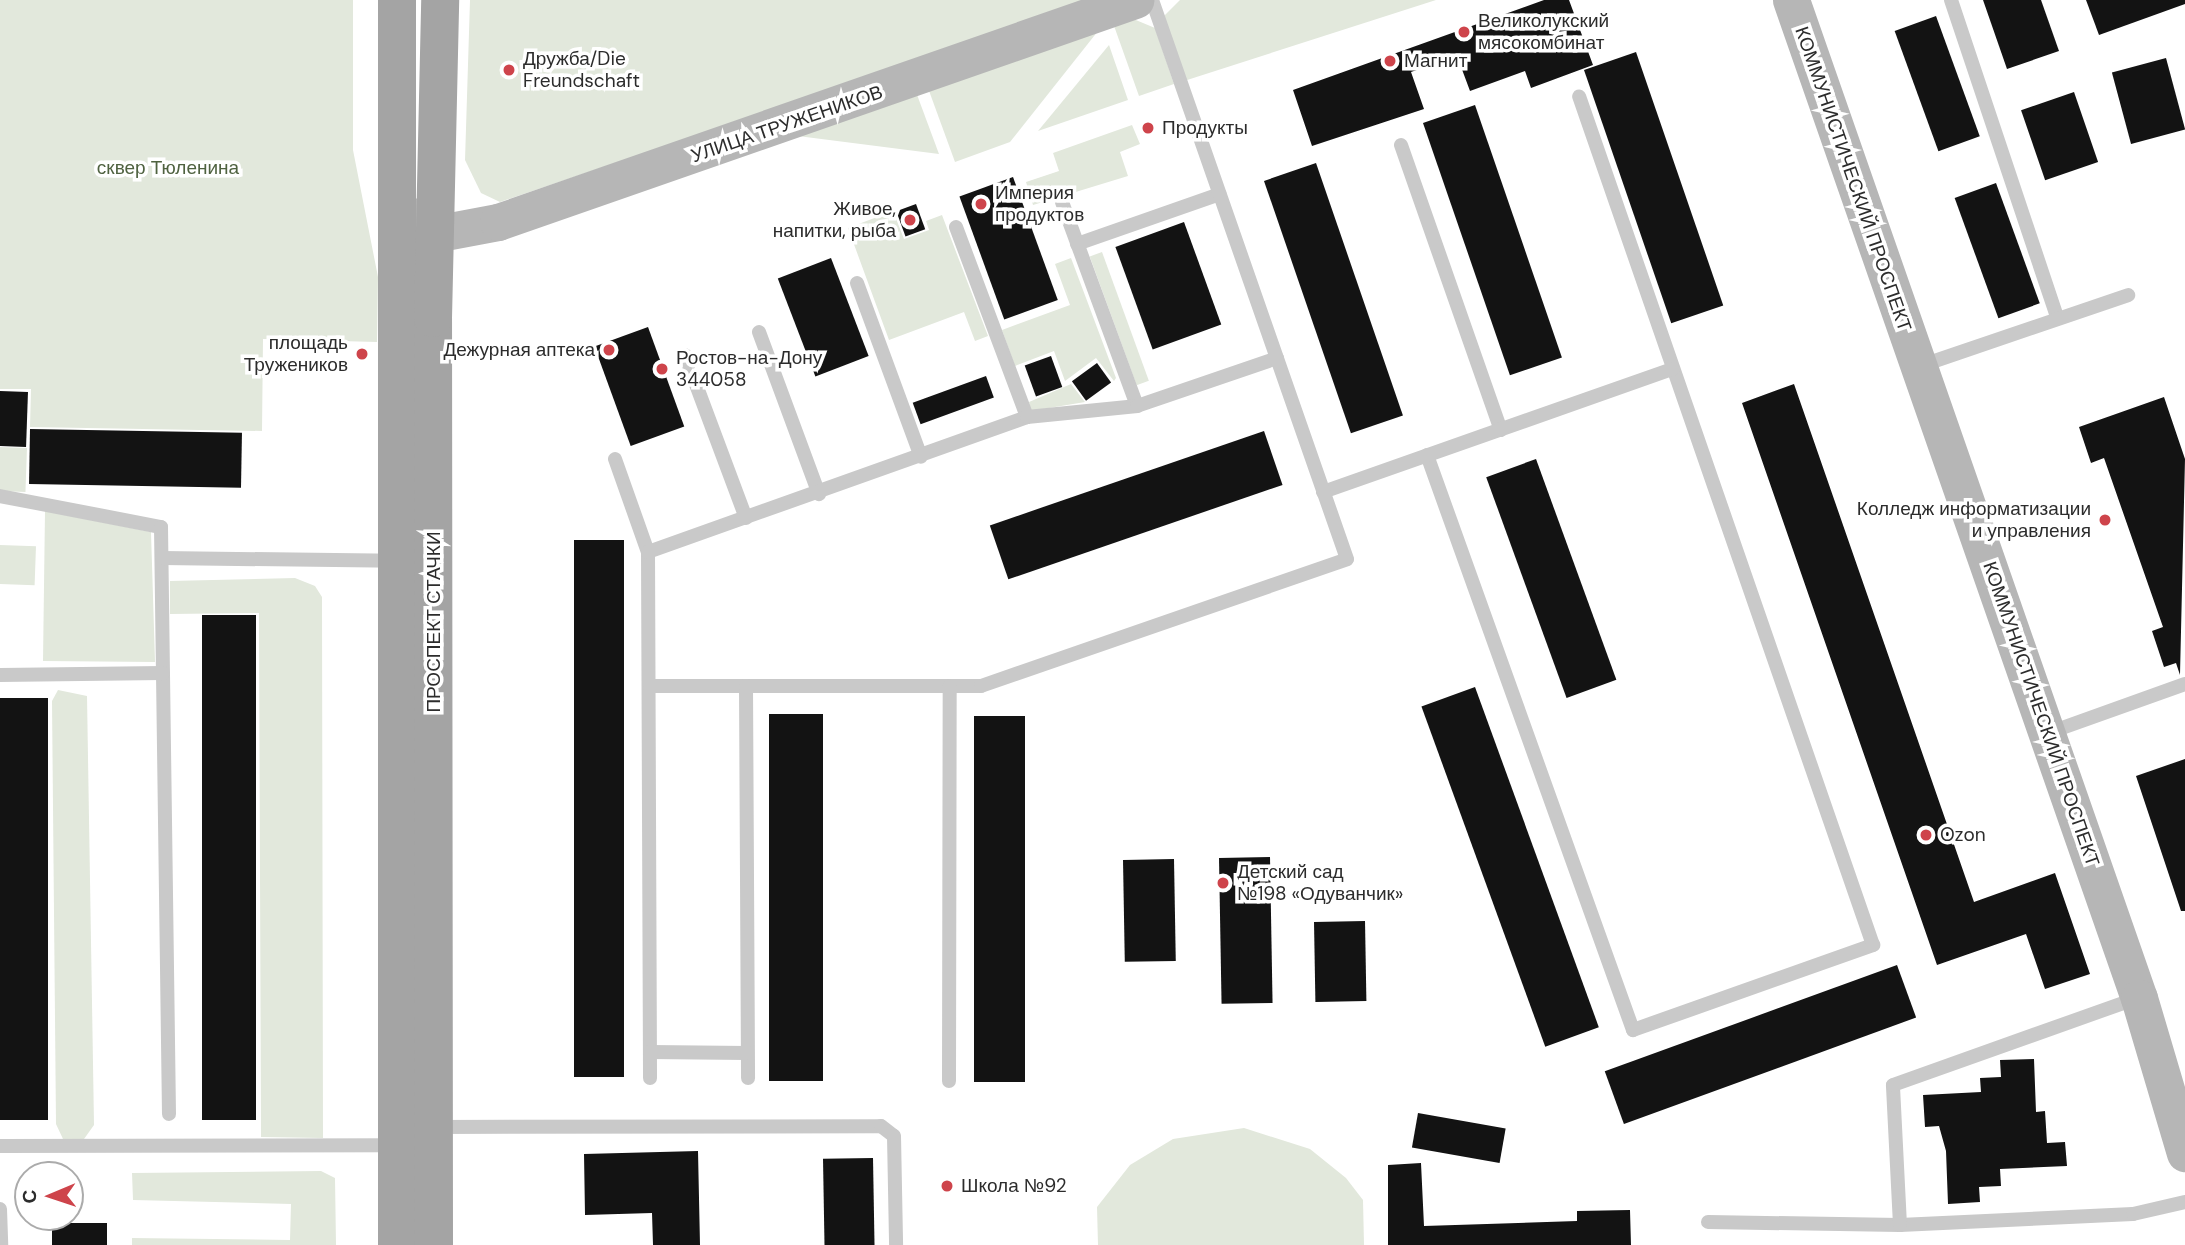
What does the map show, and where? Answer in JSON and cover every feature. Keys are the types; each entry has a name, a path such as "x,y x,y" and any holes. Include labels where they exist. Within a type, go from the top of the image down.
{"main road":[{"name":"ПРОСПЕКТ СТАЧКИ","path":"397,0 397,1245"},
{"name":"ПРОСПЕКТ СТАЧКИ","path":"434,1245 434,234 440,0"},
{"name":"УЛИЦА ТРУЖЕНИКОВ","path":"434,234 498,222 638,176 1135,0"},
{"name":"КОММУНИСТИЧЕСКИЙ ПРОСПЕКТ","path":"1791,0 2139,998 2185,1153"},
{"path":"395,202 434,234"}],"lane":[{"path":"650,686 981,686 1347,559 1153,0"},
{"path":"1951,0 2059,319"},
{"path":"1427,455 1633,1030 1873,945 1579,96"},
{"path":"1401,145 1501,430"},
{"path":"1077,244 1220,194"},
{"path":"1062,202 1137,406"},
{"path":"956,227 1027,417"},
{"path":"857,283 921,457"},
{"path":"1919,367 2128,295"},
{"path":"759,332 818,494"},
{"path":"685,355 746,518"},
{"path":"648,552 818,494 1027,417 1137,406 1277,358"},
{"path":"1324,492 1673,369"},
{"path":"615,459 648,552 650,1078"},
{"path":"0,496 161,527 169,1114"},
{"path":"162,558 396,561"},
{"path":"0,675 163,673"},
{"path":"2048,733 2185,684"},
{"path":"746,686 748,1078"},
{"path":"949,1081 950,686"},
{"path":"1900,1225 1893,1085 2139,998"},
{"path":"650,1052 747,1053"},
{"path":"434,1127 881,1126 894,1136 896,1245"},
{"path":"0,1146 397,1145"},
{"path":"1708,1222 1900,1225 2133,1214 2185,1202"},
{"path":"0,1209 1,1245"}],"green space":[{"name":"сквер Тюленина","path":"0,0 353,0 353,150 378,277 377,342 263,339 262,431 30,427 31,389 0,389"},
{"path":"470,0 1096,0 500,202 481,193 465,160"},
{"path":"1180,0 1436,0 1184,81 1163,17"},
{"path":"1131,18 1155,28 1174,84 1139,96 1113,23"},
{"path":"1102,26 1010,142 955,162 928,88"},
{"path":"1109,45 1128,100 1038,131"},
{"path":"916,92 939,154 790,135"},
{"path":"1132,125 1140,144 1120,152 1128,176 1033,205 1026,182 1059,171 1053,153"},
{"path":"893,211 904,239 929,230 926,221 942,215 988,336 975,341 964,312 889,340 848,228"},
{"path":"1102,252 1149,381 1137,385 1090,256"},
{"path":"1071,258 1116,378 1114,381 1096,358 1065,381 1054,351 1015,366 1002,330 1070,305 1055,264"},
{"path":"1071,384 1085,402 1031,411 1029,402"},
{"path":"0,447 27,448 25,492 0,491"},
{"path":"45,511 151,532 155,662 43,661"},
{"path":"0,545 36,546 35,585 0,584"},
{"path":"295,578 315,586 322,597 323,1138 261,1137 259,613 170,614 170,581"},
{"path":"58,690 87,696 94,1125 84,1139 63,1139 56,1124 52,701"},
{"path":"1244,1128 1310,1149 1346,1178 1363,1200 1364,1245 1098,1245 1097,1207 1130,1165 1173,1139"},
{"path":"321,1171 335,1178 336,1245 132,1245 132,1238 290,1240 291,1204 133,1200 132,1173"}],"building":[{"path":"1544,0 1569,0 1593,65 1531,88 1525,71 1470,91 1457,56 1411,72 1424,109 1312,146 1293,90"},
{"path":"1983,0 2041,0 2059,51 2007,69"},
{"path":"2086,0 2185,0 2185,4 2099,35"},
{"path":"1936,16 1980,136 1938,151 1895,31"},
{"path":"1636,52 1723,305 1671,323 1584,70"},
{"path":"2166,58 2185,130 2131,144 2112,72"},
{"path":"2074,92 2098,162 2045,180 2021,110"},
{"path":"1475,105 1562,357 1510,375 1423,123"},
{"path":"1316,163 1403,415 1351,433 1264,181"},
{"path":"1013,177 1058,300 1004,320 959,196"},
{"path":"1996,183 2040,303 1998,318 1955,198"},
{"name":"Живое, напитки, рыба","path":"916,204 925,229 906,237 896,211"},
{"path":"1184,222 1221,324 1153,349 1115,247"},
{"path":"831,258 869,356 815,376 778,278"},
{"path":"648,327 684,427 631,446 594,346"},
{"path":"1051,356 1062,387 1036,397 1025,366"},
{"path":"1097,363 1111,382 1086,401 1072,381"},
{"path":"986,376 994,398 921,424 913,403"},
{"path":"1794,384 1974,902 2055,873 2090,974 2045,989 2026,934 1937,965 1742,403"},
{"path":"0,391 28,392 26,447 0,446"},
{"path":"2164,397 2185,459 2180,675 2176,663 2164,667 2152,631 2163,627 2104,458 2091,463 2079,427"},
{"path":"30,429 242,433 241,488 29,484"},
{"path":"1264,431 1283,485 1008,579 990,525"},
{"path":"1536,459 1616,680 1567,698 1486,477"},
{"path":"574,540 624,540 624,1077 574,1077"},
{"path":"202,615 256,615 256,1120 202,1120"},
{"path":"1475,687 1599,1027 1545,1047 1421,706"},
{"path":"0,698 48,698 48,1120 0,1120"},
{"path":"769,714 823,714 823,1081 769,1081"},
{"path":"974,716 1025,716 1025,1082 974,1082"},
{"path":"2185,759 2185,911 2181,911 2136,776"},
{"path":"1270,857 1273,1003 1222,1004 1219,858"},
{"path":"1174,859 1176,961 1125,962 1123,860"},
{"path":"1365,921 1366,1001 1315,1002 1314,922"},
{"path":"1897,965 1916,1018 1624,1124 1605,1071"},
{"path":"2034,1059 2036,1112 2045,1111 2047,1143 2065,1142 2067,1166 2000,1169 2001,1186 1979,1187 1980,1202 1948,1204 1946,1151 1939,1126 1925,1127 1923,1095 1981,1092 1980,1078 2001,1077 2000,1060"},
{"path":"1418,1113 1506,1128 1500,1163 1412,1147"},
{"path":"698,1151 700,1245 653,1245 652,1213 585,1215 584,1154"},
{"path":"873,1158 875,1245 825,1245 823,1159"},
{"path":"1421,1163 1424,1226 1577,1221 1577,1211 1630,1210 1631,1245 1388,1245 1388,1165"},
{"path":"84,1223 107,1223 107,1245 52,1245 52,1231 84,1231"}],"place":[{"name":"Великолукский мясокомбинат","path":"1464,32"},
{"name":"Магнит","path":"1390,61"},
{"name":"Дружба/Die Freundschaft","path":"509,70"},
{"name":"Продукты","path":"1148,128"},
{"name":"Империя продуктов","path":"981,204"},
{"name":"Живое, напитки, рыба","path":"910,220"},
{"name":"Дежурная аптека","path":"609,350"},
{"name":"площадь Тружеников","path":"362,354"},
{"name":"Ростов-на-Дону 344058","path":"662,369"},
{"name":"Колледж информатизации и управления","path":"2105,520"},
{"name":"Ozon","path":"1926,835"},
{"name":"Детский сад №198 «Одуванчик»","path":"1223,883"},
{"name":"Школа №92","path":"947,1186"}]}
